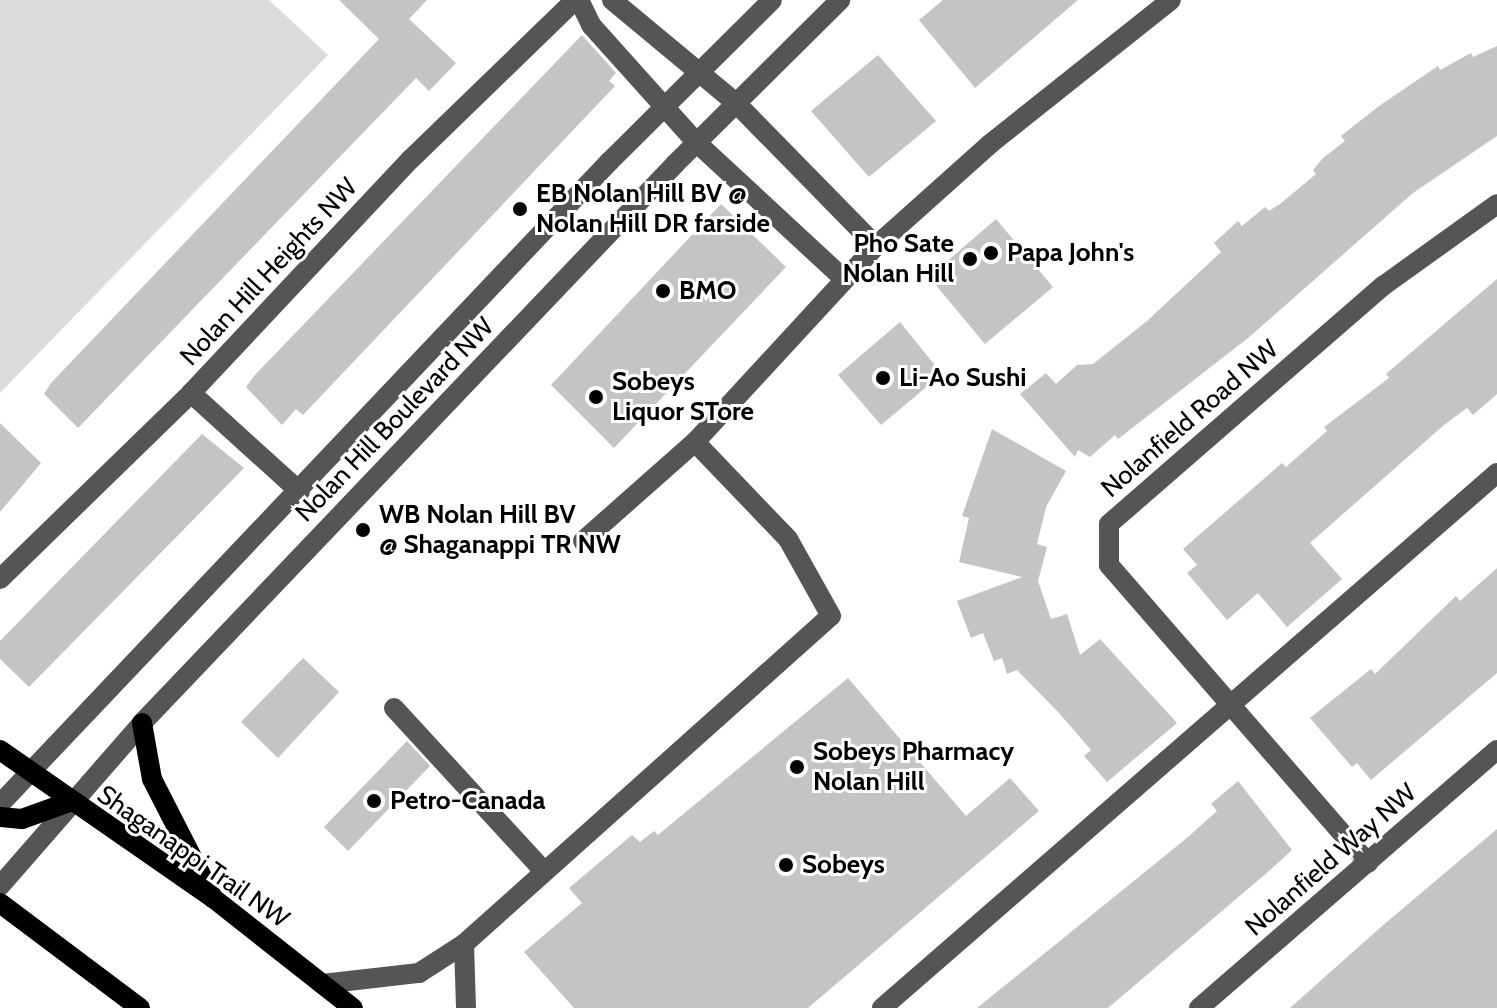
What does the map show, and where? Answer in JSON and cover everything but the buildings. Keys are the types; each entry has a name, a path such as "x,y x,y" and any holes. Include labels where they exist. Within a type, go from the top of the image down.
{"main road":[{"path":"142,723 152,779 213,898"},
{"name":"Shaganappi Trail NW","path":"0,750 69,802 213,898 353,1008"},
{"path":"0,817 22,819 69,802"},
{"path":"0,903 140,1008"}],"street":[{"name":"Nolan Hill Heights NW","path":"0,579 191,393 411,159 577,0 591,25 696,142 844,279"},
{"path":"612,0 735,102 876,246"},
{"name":"Nolan Hill Boulevard NW","path":"0,804 664,106 772,0"},
{"name":"Nolan Hill Boulevard NW","path":"0,886 69,802 142,723 696,142 840,0"},
{"path":"583,541 695,442 876,246 990,144 1171,0"},
{"name":"Nolanfield Road NW","path":"1368,863 1109,565 1109,524 1383,286 1494,211"},
{"path":"191,393 300,492"},
{"path":"322,984 419,973 464,944 543,870 831,616 788,539 695,442"},
{"path":"882,1008 1233,706 1497,473"},
{"path":"394,708 543,870"},
{"name":"Nolanfield Way NW","path":"1199,1008 1497,750"},
{"path":"464,944 466,1008"}],"shaded area":[{"path":"0,0 269,0 328,55 0,393"}],"place":[{"name":"EB Nolan Hill BV @ Nolan Hill DR farside","path":"520,209"},
{"name":"Papa John's","path":"991,253"},
{"name":"Pho Sate Nolan Hill","path":"970,259"},
{"name":"BMO","path":"663,291"},
{"name":"Li-Ao Sushi","path":"883,378"},
{"name":"Sobeys Liquor STore","path":"596,397"},
{"name":"WB Nolan Hill BV @ Shaganappi TR NW","path":"363,530"},
{"name":"Sobeys Pharmacy Nolan Hill","path":"797,767"},
{"name":"Petro-Canada","path":"374,801"},
{"name":"Sobeys","path":"786,865"}]}
